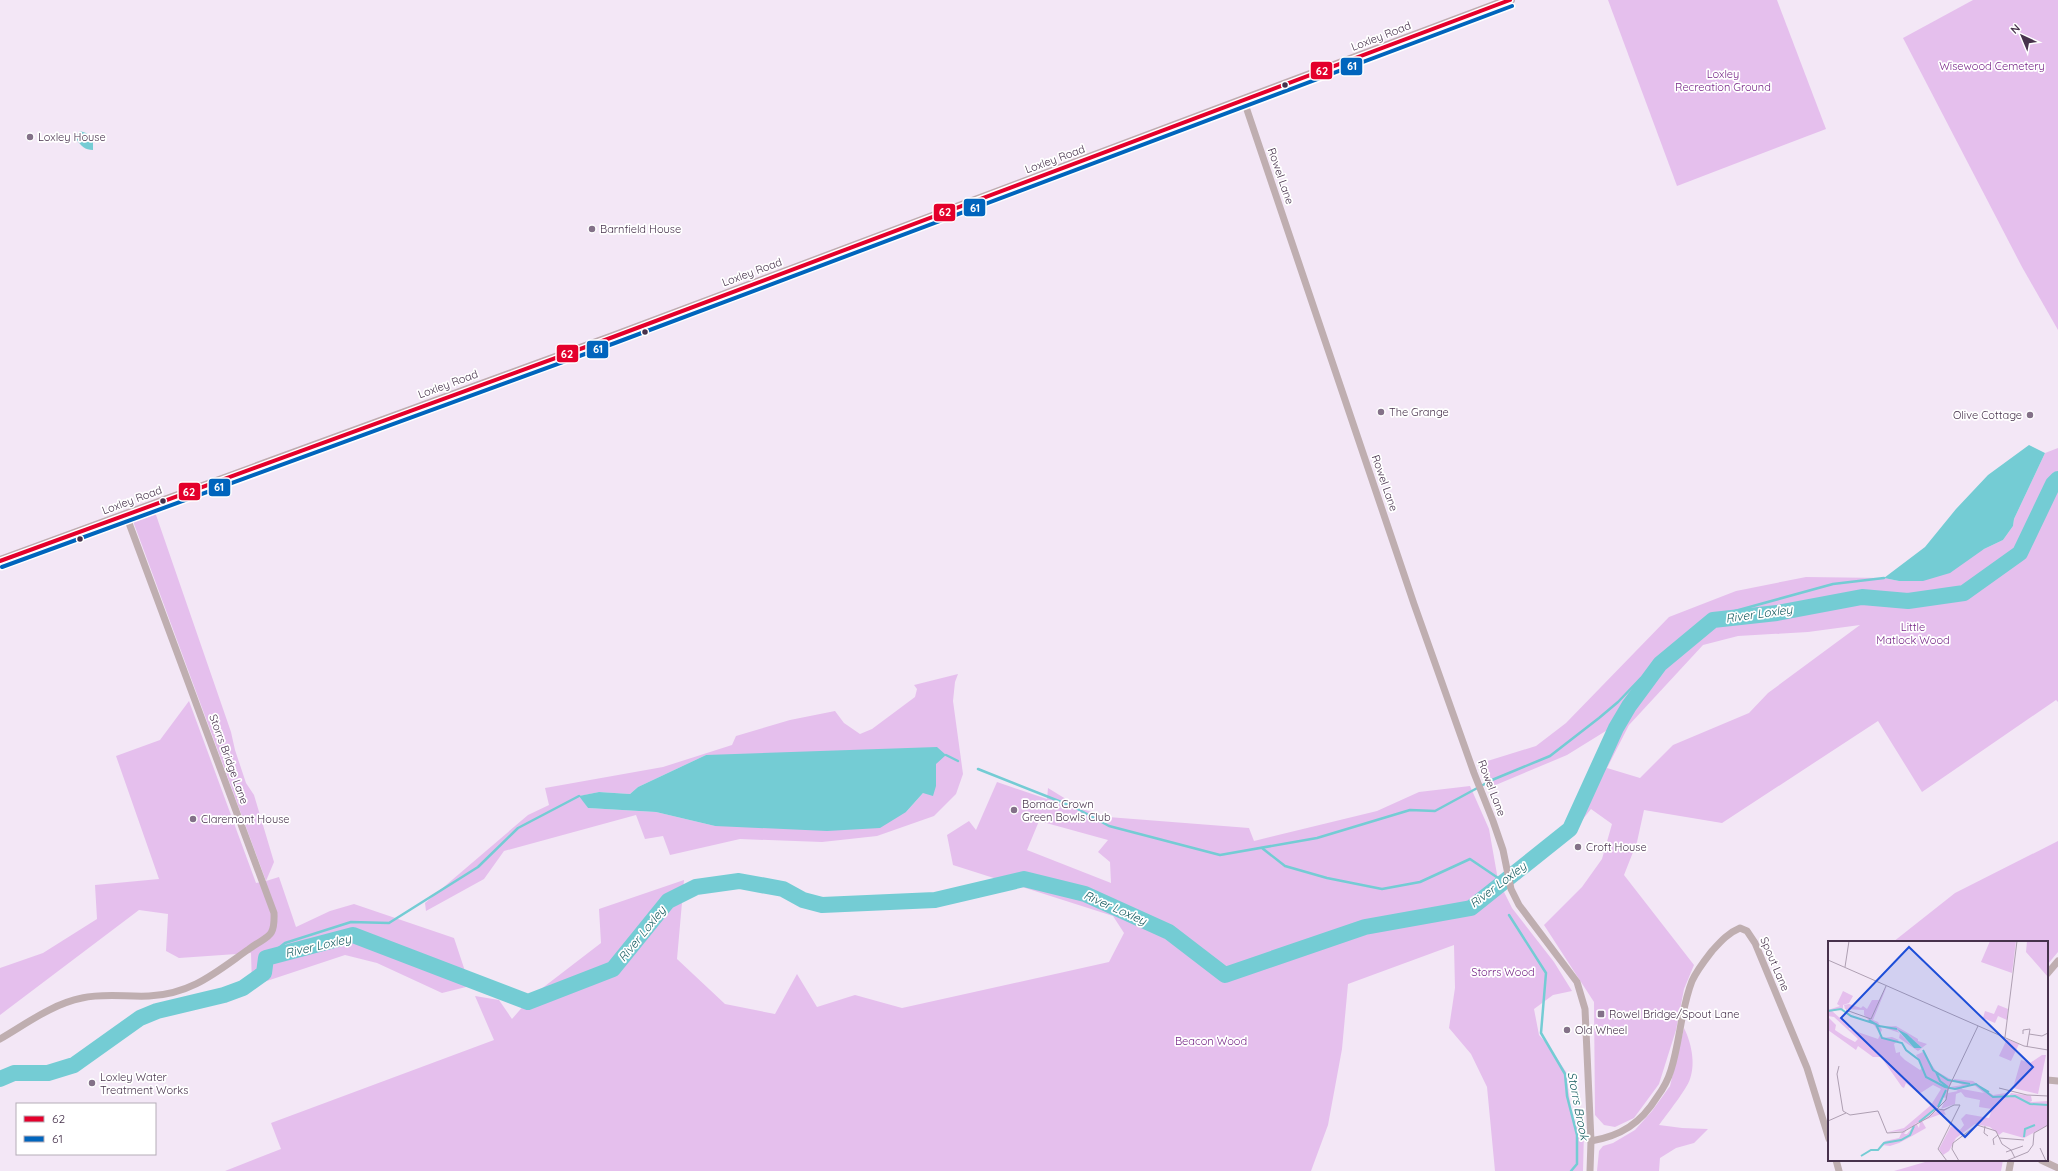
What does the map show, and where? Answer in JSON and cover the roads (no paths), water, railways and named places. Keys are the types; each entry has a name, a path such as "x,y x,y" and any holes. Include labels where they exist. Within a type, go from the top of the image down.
{"main road":[{"name":"Loxley Road","path":"0,561 606,340 1510,0"}],"street":[{"name":"Rowel Lane","path":"1244,101 1414,604 1502,848 1511,889 1519,905 1577,982 1583,998 1586,1009 1592,1141"},
{"name":"Storrs Bridge Lane","path":"0,1039 54,1008 81,998 106,996 150,996 180,990 197,984 224,969 272,934 274,927 274,913 126,515"},
{"name":"Spout Lane","path":"1592,1141 1609,1138 1625,1131 1635,1124 1649,1110 1671,1071 1688,996 1696,974 1707,957 1727,935 1740,928 1747,931 1755,943 1807,1068 1828,1136"},
{"path":"2048,973 2058,961"},
{"path":"2048,1080 2058,1081"},
{"path":"1590,1171 1592,1141"},
{"path":"1836,1161 1839,1171"},
{"path":"2009,1171 2010,1161"},
{"path":"2043,1161 2058,1168"}],"water":[{"path":"80,131 86,133 93,140 93,150 84,147 77,140 77,135"},
{"path":"2029,445 2045,453 2014,519 2013,526 2003,540 1984,549 1950,573 1923,581 1899,581 1884,578 1925,547 1956,509 1988,475"},
{"path":"937,747 946,755 936,764 936,786 933,796 923,793 906,812 880,828 827,831 715,826 656,812 588,808 579,796 599,792 630,794 638,787 706,755"}],"waterway":[{"name":"River Loxley","path":"0,1079 14,1073 48,1073 74,1065 140,1018 157,1011 224,995 243,988 264,973 266,958 353,935 528,1002 613,969 668,901 696,887 739,881 783,889 803,900 822,905 935,900 1024,879 1085,894 1169,932 1225,975 1365,927 1471,908 1570,829 1616,728 1629,706 1660,664 1713,620 1777,613 1862,597 1908,601 1964,593 2020,553 2053,484 2058,479"},
{"path":"1730,618 1735,611 1833,584 1884,578"},
{"path":"978,769 1074,807 1109,826 1220,855 1317,838 1410,810 1435,811 1492,780 1550,756 1599,718 1618,702 1640,679 1660,664"},
{"path":"946,755 958,761"},
{"path":"266,958 285,943 351,922 389,923 478,867 518,828 579,796"},
{"path":"1262,848 1285,866 1327,878 1382,889 1420,882 1470,859 1504,882"},
{"name":"Storrs Brook","path":"1509,915 1546,973 1541,1033 1565,1074 1567,1096 1577,1135 1577,1164 1571,1171"}],"place":[{"name":"Loxley House","path":"30,137"},
{"name":"Barnfield House","path":"592,229"},
{"name":"The Grange","path":"1381,412"},
{"name":"Olive Cottage","path":"2030,415"},
{"name":"Bomac Crown Green Bowls Club","path":"1014,810"},
{"name":"Claremont House","path":"193,819"},
{"name":"Croft House","path":"1578,847"},
{"name":"Rowel Bridge/Spout Lane","path":"1601,1014"},
{"name":"Old Wheel","path":"1567,1030"},
{"name":"Loxley Water Treatment Works","path":"92,1083"}],"park label":[{"name":"Wisewood Cemetery","path":"1992,66"},
{"name":"Loxley Recreation Ground","path":"1723,80"},
{"name":"Little Matlock Wood","path":"1913,633"},
{"name":"Storrs Wood","path":"1503,972"},
{"name":"Beacon Wood","path":"1211,1041"}]}
